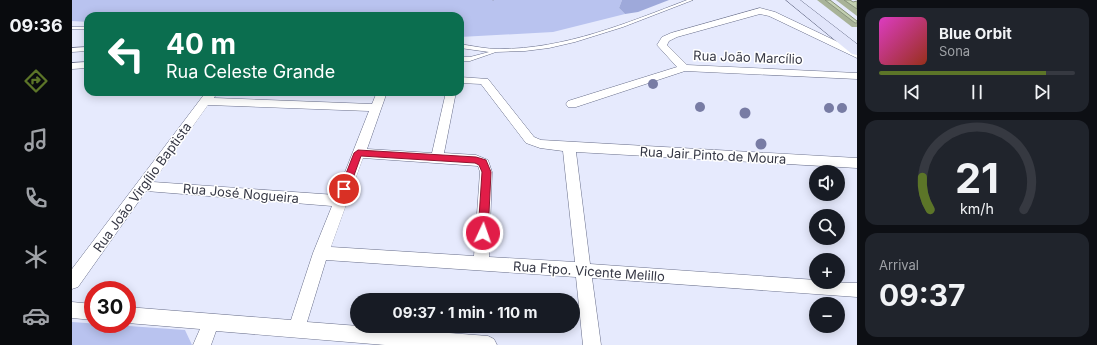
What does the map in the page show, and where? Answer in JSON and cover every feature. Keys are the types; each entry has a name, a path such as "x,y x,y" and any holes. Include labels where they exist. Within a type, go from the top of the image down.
{"main road":[{"path":"792,0 857,51"}],"street":[{"path":"684,68 662,45 666,39 674,35 760,11 772,14 857,55"},
{"path":"72,66 84,65"},
{"name":"Rua João Marcílio","path":"572,104 684,68 857,76"},
{"name":"Rua Jair Pinto de Moura","path":"464,80 484,81 530,140 540,144 569,147 857,163"},
{"path":"209,96 376,108"},
{"name":"Rua João Virgílio Baptista","path":"72,282 209,96"},
{"path":"296,330 321,253 380,96"},
{"path":"437,158 450,96"},
{"path":"569,147 592,345"},
{"path":"358,153 476,160 483,163 486,172 481,263"},
{"name":"Rua José Nogueira","path":"143,186 340,201"},
{"name":"Rua Ftpo. Vicente Melillo","path":"321,253 857,290"},
{"path":"72,310 84,311"},
{"path":"136,316 488,345"},
{"path":"202,345 211,323"}],"lane":[{"path":"464,47 498,51 554,47 574,42 691,0"},
{"path":"72,28 84,28"},
{"path":"72,50 84,49"},
{"path":"464,59 470,59 498,51"}],"shaded area":[{"path":"72,0 622,0 619,8 625,14 553,32 464,37 464,12 84,12 84,22 72,21"},
{"path":"622,0 669,0 638,12 625,14 619,8"},
{"path":"72,322 84,323 84,333 136,333 136,327 185,330 192,345 72,345"}],"building":[{"path":"825,0 830,0 857,21 857,23 855,23"},
{"path":"844,0 850,0 853,2 857,1 857,9"}],"route":[{"path":"344,189 358,153 476,160 483,163 486,172 483,233"}]}
